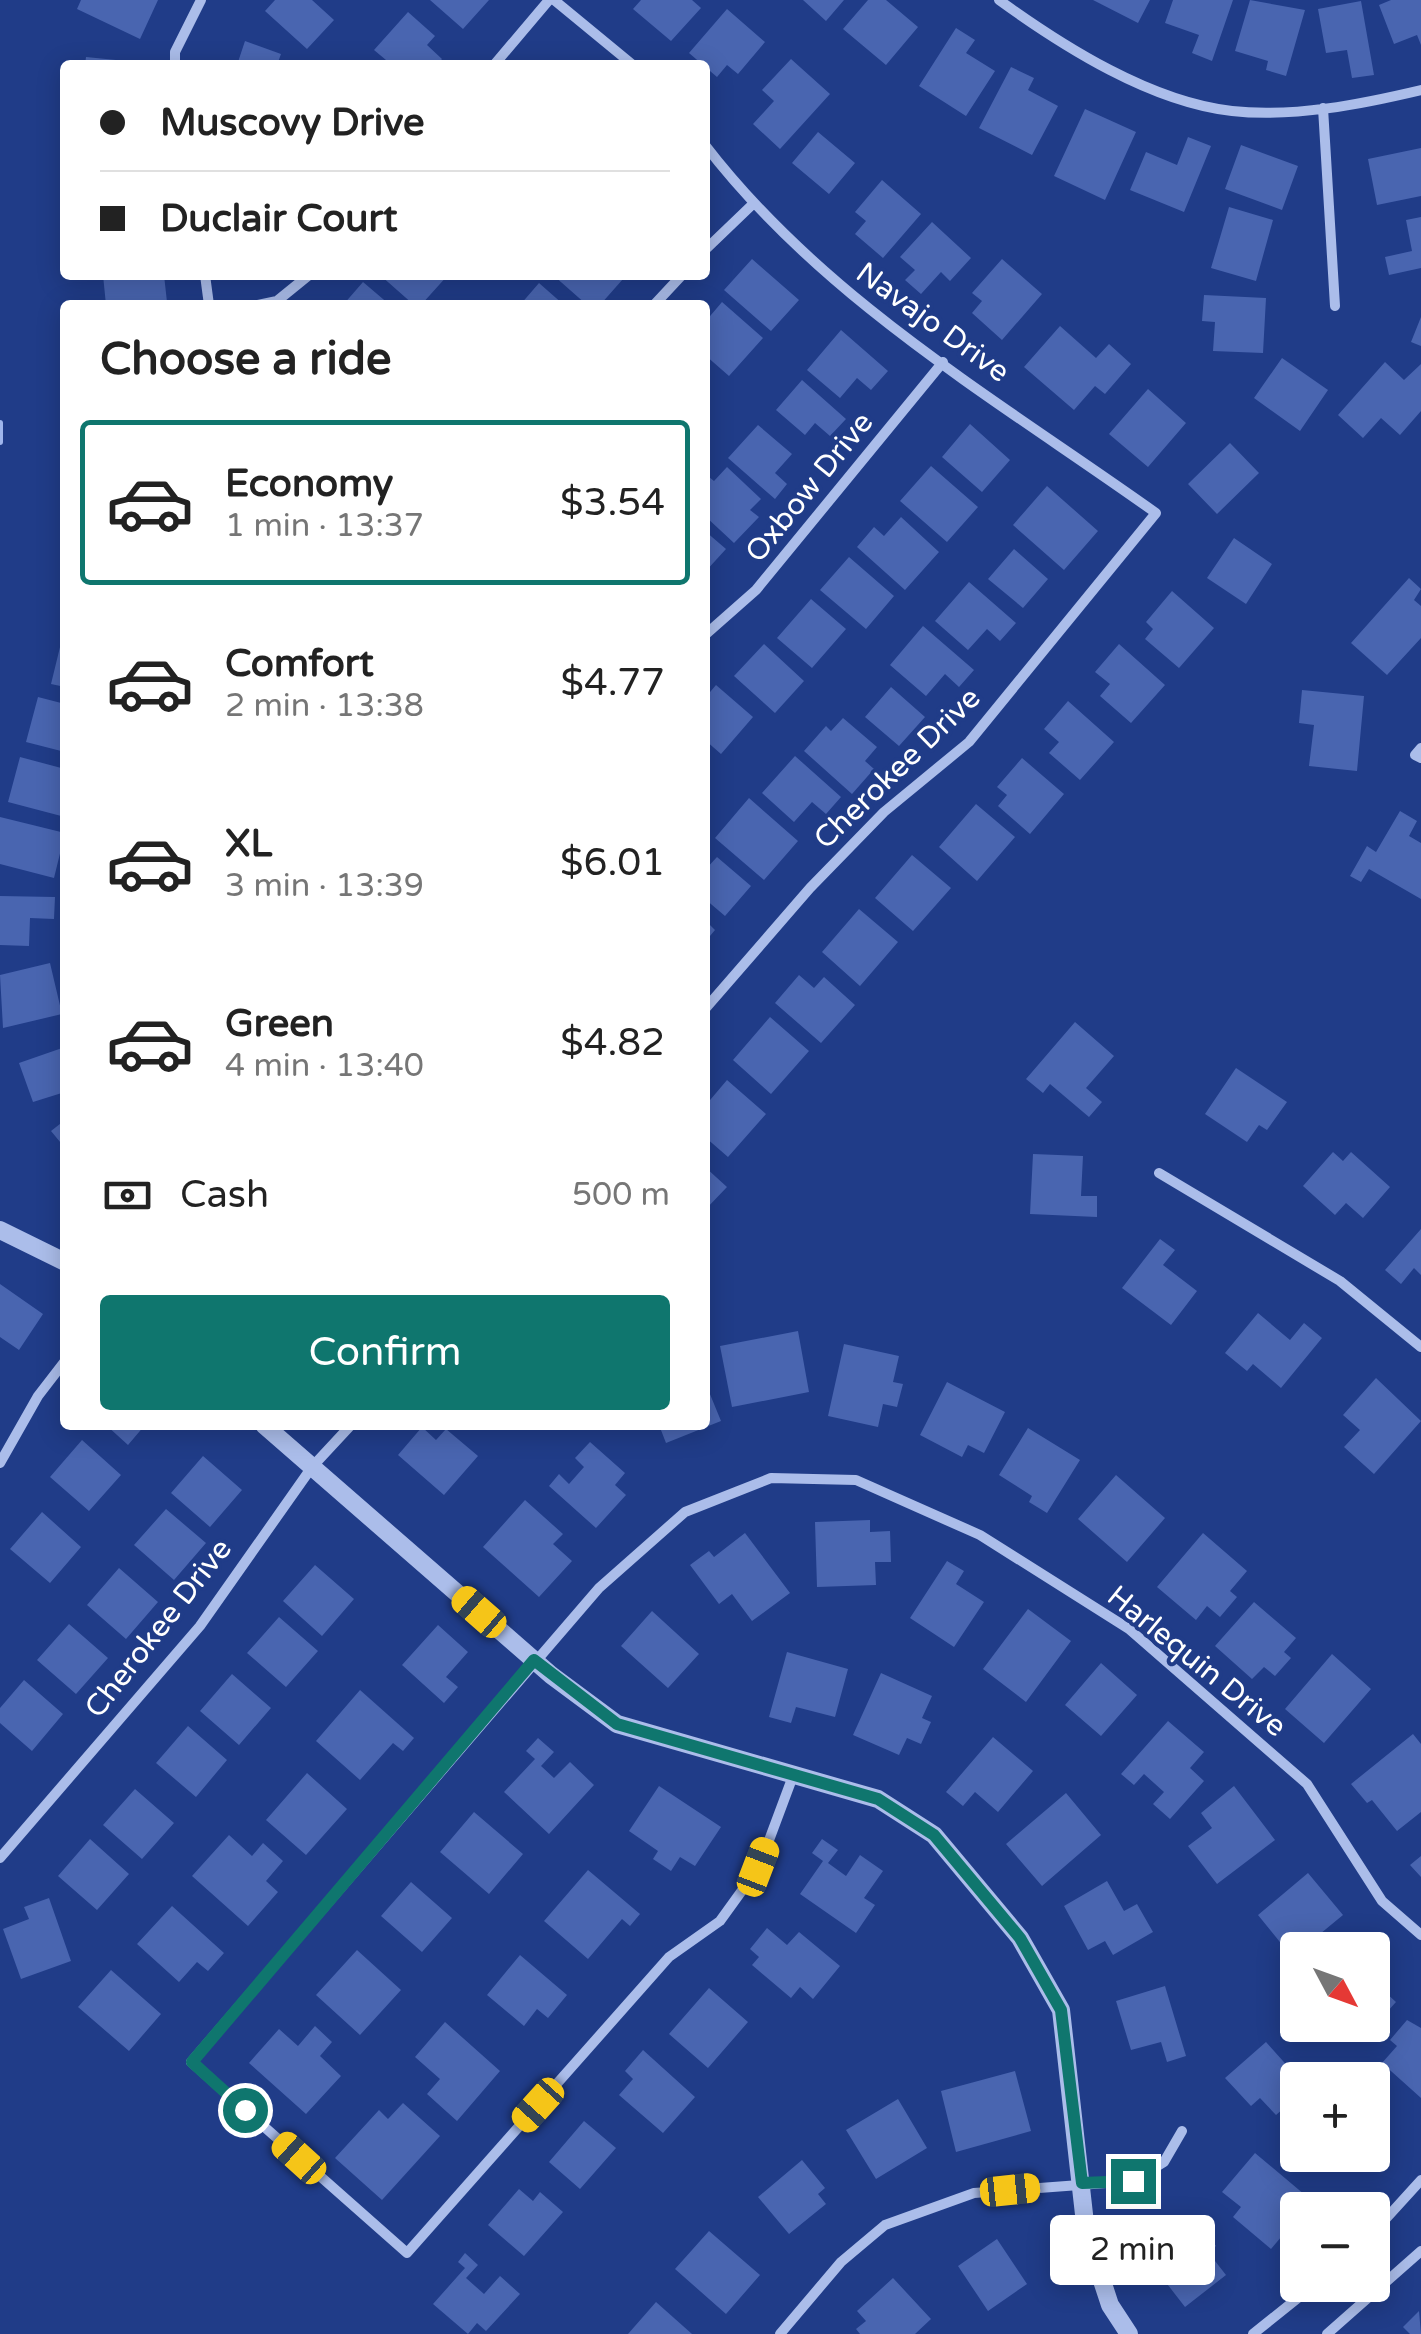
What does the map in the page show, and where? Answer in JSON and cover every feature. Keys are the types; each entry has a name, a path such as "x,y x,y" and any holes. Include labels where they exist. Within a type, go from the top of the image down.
{"street":[{"path":"175,60 175,52 201,0"},
{"path":"498,60 551,0 627,60"},
{"path":"999,0 1095,60 1173,95 1233,111 1323,108 1421,90"},
{"path":"1323,108 1334,306"},
{"name":"Navajo Drive","path":"710,151 800,252 943,362 1156,513"},
{"path":"710,245 754,203"},
{"path":"278,300 303,280"},
{"path":"659,300 677,280"},
{"name":"Oxbow Drive","path":"710,631 756,590 943,362"},
{"name":"Cherokee Drive","path":"710,1003 810,888 884,812 968,742 1156,513"},
{"path":"1159,1173 1340,1282 1421,1347"},
{"path":"4,1231 60,1259"},
{"path":"0,1464 38,1396 60,1367"},
{"path":"270,1430 534,1660 617,1724 878,1799 934,1835 1020,1938 1061,2010 1086,2232 1110,2305 1130,2334"},
{"name":"Cherokee Drive","path":"0,1858 200,1626 312,1467 346,1430"},
{"name":"Harlequin Drive","path":"793,1776 758,1867 720,1921 669,1957 407,2253 192,2062 599,1588 686,1512 771,1478 856,1480 980,1535 1129,1629 1307,1784 1382,1901 1421,1935"},
{"path":"780,2334 841,2262 885,2225 974,2193 1133,2181 1164,2162 1182,2131"},
{"path":"1390,2214 1421,2180"},
{"path":"1327,2334 1421,2251"},
{"path":"1253,2334 1293,2302"}],"building":[{"path":"81,0 158,0 140,39 77,9"},
{"path":"275,0 312,0 334,20 307,49 265,11"},
{"path":"430,0 489,0 463,29"},
{"path":"641,0 692,0 701,8 671,41 633,9"},
{"path":"803,0 844,0 826,21"},
{"path":"868,0 886,0 918,27 886,65 843,29"},
{"path":"1093,0 1150,0 1138,23"},
{"path":"1173,0 1233,0 1212,61 1192,53 1199,35 1165,23"},
{"path":"1250,0 1305,10 1286,76 1266,70 1268,61 1235,51"},
{"path":"1391,0 1421,0 1421,45 1417,35 1394,44 1379,5"},
{"path":"1361,1 1374,75 1352,78 1347,50 1326,53 1318,9"},
{"path":"727,9 765,42 738,74 727,65 717,77 710,71 710,60 697,60 689,53"},
{"path":"408,12 435,36 427,45 442,59 386,60 374,50"},
{"path":"956,28 975,40 966,53 995,71 966,116 919,86"},
{"path":"245,41 281,54 279,60 239,60"},
{"path":"791,59 830,94 780,149 753,124 774,101 762,90"},
{"path":"1011,67 1034,78 1028,90 1058,106 1032,155 979,128"},
{"path":"1085,109 1136,132 1105,200 1054,176"},
{"path":"818,132 855,163 829,194 792,163"},
{"path":"1188,137 1211,146 1184,212 1130,190 1146,152 1177,165"},
{"path":"1241,145 1298,166 1282,210 1225,189"},
{"path":"1421,148 1421,196 1377,205 1368,159"},
{"path":"882,180 921,214 883,258 855,234 866,221 855,212"},
{"path":"1229,207 1273,220 1256,281 1211,268"},
{"path":"1421,217 1421,268 1389,275 1385,257 1412,251 1406,220"},
{"path":"932,222 971,258 950,281 941,272 921,294 905,280 915,270 900,257"},
{"path":"752,259 799,300 771,331 724,290"},
{"path":"1002,259 1042,294 1002,340 972,313 982,301 972,293"},
{"path":"104,280 165,280 167,300 106,300"},
{"path":"386,280 444,280 426,300 408,300"},
{"path":"559,280 622,280 604,300 581,300"},
{"path":"363,282 384,300 347,300"},
{"path":"539,283 558,300 524,300"},
{"path":"1204,295 1266,298 1263,353 1213,351 1215,322 1202,321"},
{"path":"722,302 763,338 729,376 710,359 710,316"},
{"path":"1421,317 1421,346 1411,342"},
{"path":"1060,326 1096,358 1109,344 1131,364 1105,394 1095,386 1074,410 1024,367"},
{"path":"841,330 888,371 871,390 857,378 840,398 807,370"},
{"path":"1282,358 1328,390 1300,431 1254,398"},
{"path":"1385,362 1404,380 1421,364 1421,411 1400,435 1381,418 1363,438 1338,415"},
{"path":"802,380 846,419 830,436 815,423 805,435 776,410"},
{"path":"1148,389 1186,423 1148,467 1109,434"},
{"path":"970,424 1010,460 982,492 942,457"},
{"path":"758,425 792,454 775,473 787,484 775,499 728,458"},
{"path":"1230,443 1259,473 1217,514 1188,484"},
{"path":"931,466 978,507 947,542 900,501"},
{"path":"727,467 761,499 750,510 759,517 734,543 710,521 710,478 714,481"},
{"path":"1047,486 1098,531 1064,570 1013,525"},
{"path":"901,517 939,552 905,590 857,547 874,527 884,536"},
{"path":"710,535 726,549 710,567"},
{"path":"1234,538 1272,564 1246,604 1207,578"},
{"path":"1014,549 1048,579 1023,608 988,579"},
{"path":"849,557 894,596 866,629 820,590"},
{"path":"1409,578 1421,589 1414,600 1421,606 1421,638 1387,675 1351,643"},
{"path":"969,582 1016,623 1000,641 987,629 968,650 935,621"},
{"path":"1172,591 1214,628 1179,668 1145,639 1153,629 1146,622"},
{"path":"811,599 846,629 812,668 777,638"},
{"path":"923,626 974,670 959,687 945,674 926,696 890,665"},
{"path":"764,644 804,681 775,713 734,676"},
{"path":"1119,644 1165,685 1131,723 1100,696 1110,684 1095,672"},
{"path":"60,647 60,686 51,684"},
{"path":"716,685 753,717 721,754 710,744 710,692"},
{"path":"891,687 925,717 899,746 865,717"},
{"path":"1302,690 1364,696 1357,771 1309,766 1314,725 1299,723"},
{"path":"38,697 60,703 60,751 26,742"},
{"path":"1068,701 1114,742 1080,780 1049,753 1059,742 1044,729"},
{"path":"843,718 877,747 865,761 874,769 852,794 804,751 826,726 831,731"},
{"path":"795,756 841,797 826,814 812,802 794,822 762,793"},
{"path":"20,757 60,768 60,816 8,802"},
{"path":"1022,758 1064,794 1030,834 998,806 1007,795 997,787"},
{"path":"749,798 798,841 764,880 715,838"},
{"path":"976,804 1015,837 977,881 939,847"},
{"path":"1400,811 1417,821 1409,836 1421,843 1421,899 1369,869 1361,882 1350,876 1367,846 1376,852"},
{"path":"0,817 60,832 54,878 0,864"},
{"path":"912,855 951,888 913,931 875,898"},
{"path":"717,857 751,886 725,916 710,903 710,865"},
{"path":"0,896 55,897 54,919 30,918 29,946 0,945"},
{"path":"859,909 898,942 860,986 822,952"},
{"path":"50,963 60,1014 3,1028 0,975"},
{"path":"799,975 814,988 824,977 855,1005 821,1043 775,1003"},
{"path":"770,1017 809,1051 771,1094 733,1060"},
{"path":"1075,1022 1114,1056 1086,1088 1102,1102 1089,1117 1050,1084 1043,1093 1026,1079"},
{"path":"60,1049 60,1094 33,1102 19,1063"},
{"path":"1236,1068 1287,1102 1267,1130 1259,1125 1247,1142 1205,1114"},
{"path":"727,1080 766,1114 728,1157 710,1141 710,1100"},
{"path":"60,1124 60,1142 51,1131"},
{"path":"1333,1152 1343,1161 1351,1152 1390,1187 1363,1218 1346,1203 1335,1215 1303,1186"},
{"path":"1033,1154 1083,1156 1081,1196 1097,1196 1097,1217 1030,1214"},
{"path":"710,1172 727,1187 710,1205"},
{"path":"1421,1229 1421,1275 1414,1268 1401,1284 1385,1270"},
{"path":"1160,1239 1175,1250 1163,1265 1197,1291 1171,1325 1122,1288"},
{"path":"0,1284 43,1314 19,1350 0,1337"},
{"path":"1258,1313 1290,1340 1304,1323 1322,1338 1281,1388 1253,1364 1247,1371 1225,1353"},
{"path":"798,1331 809,1392 732,1407 720,1346"},
{"path":"844,1344 899,1356 893,1382 903,1384 897,1407 883,1404 878,1427 828,1416"},
{"path":"1376,1378 1421,1421 1374,1474 1344,1447 1360,1430 1343,1415"},
{"path":"947,1382 1005,1412 984,1453 968,1445 962,1457 920,1435"},
{"path":"710,1394 721,1421 710,1425"},
{"path":"1028,1428 1080,1460 1047,1513 1029,1502 1032,1496 999,1475"},
{"path":"112,1430 141,1430 128,1445"},
{"path":"419,1430 436,1440 447,1430 478,1456 444,1495 398,1455"},
{"path":"661,1430 698,1430 666,1443"},
{"path":"82,1440 121,1475 89,1511 50,1477"},
{"path":"590,1442 625,1473 615,1485 626,1495 596,1528 549,1486 559,1474 569,1484 584,1467 575,1458"},
{"path":"203,1456 242,1490 210,1527 171,1493"},
{"path":"1116,1475 1165,1518 1127,1562 1078,1519"},
{"path":"525,1500 563,1534 553,1544 572,1561 539,1597 483,1547"},
{"path":"166,1509 206,1543 174,1580 134,1545"},
{"path":"42,1512 81,1547 50,1583 10,1549"},
{"path":"870,1520 870,1532 890,1531 891,1562 875,1562 876,1585 817,1587 815,1522"},
{"path":"745,1533 790,1593 752,1621 732,1594 719,1604 690,1565 709,1551 714,1557"},
{"path":"1203,1533 1247,1571 1230,1591 1237,1597 1220,1617 1207,1606 1196,1620 1157,1587"},
{"path":"947,1561 964,1571 956,1584 984,1602 954,1647 910,1618"},
{"path":"315,1565 354,1599 322,1636 283,1601"},
{"path":"119,1568 158,1602 126,1639 87,1605"},
{"path":"1254,1602 1296,1638 1284,1652 1291,1658 1275,1676 1264,1667 1252,1679 1215,1646"},
{"path":"1028,1609 1071,1641 1026,1702 983,1669"},
{"path":"652,1611 699,1654 668,1688 621,1646"},
{"path":"279,1617 318,1651 286,1687 247,1653"},
{"path":"69,1624 108,1658 76,1694 37,1660"},
{"path":"438,1625 468,1652 446,1677 458,1687 444,1703 402,1665"},
{"path":"787,1652 848,1669 835,1717 796,1707 791,1723 769,1717"},
{"path":"1332,1654 1371,1689 1324,1743 1285,1709"},
{"path":"1101,1663 1137,1695 1101,1736 1065,1705"},
{"path":"881,1673 932,1696 922,1718 931,1722 921,1744 907,1738 899,1755 853,1735"},
{"path":"232,1674 271,1708 239,1745 200,1711"},
{"path":"24,1680 63,1714 32,1751 0,1723 0,1708"},
{"path":"360,1690 414,1738 403,1751 393,1743 360,1780 316,1741"},
{"path":"1168,1721 1204,1752 1190,1768 1204,1781 1170,1819 1153,1804 1164,1792 1144,1774 1134,1785 1121,1774"},
{"path":"188,1726 227,1760 196,1797 156,1763"},
{"path":"1413,1734 1421,1744 1421,1812 1397,1831 1372,1800 1367,1803 1351,1784"},
{"path":"993,1737 1033,1771 998,1812 975,1792 963,1806 946,1792"},
{"path":"538,1738 554,1752 541,1766 554,1778 570,1762 594,1785 549,1834 504,1792 535,1759 526,1751"},
{"path":"307,1773 347,1809 306,1855 266,1820"},
{"path":"659,1786 721,1827 695,1866 680,1857 671,1871 653,1859 658,1851 629,1831"},
{"path":"1234,1786 1275,1840 1217,1884 1188,1846 1212,1828 1201,1813"},
{"path":"135,1789 174,1823 142,1859 103,1825"},
{"path":"1066,1793 1101,1835 1042,1886 1006,1844"},
{"path":"474,1812 523,1854 489,1894 440,1852"},
{"path":"229,1835 252,1856 263,1843 283,1861 266,1881 278,1892 248,1926 192,1876"},
{"path":"90,1839 129,1874 97,1910 58,1876"},
{"path":"822,1839 838,1850 828,1863 846,1876 860,1855 883,1871 864,1898 875,1905 856,1933 800,1894 823,1861 812,1853"},
{"path":"1421,1856 1421,1877 1410,1865"},
{"path":"588,1870 640,1914 630,1926 622,1919 588,1959 544,1921"},
{"path":"1308,1873 1343,1915 1322,1932 1280,1932 1280,1942 1258,1915"},
{"path":"1107,1881 1124,1911 1137,1904 1153,1932 1113,1955 1105,1941 1088,1950 1064,1906"},
{"path":"411,1882 452,1918 422,1952 381,1916"},
{"path":"49,1898 71,1961 21,1979 3,1929 29,1919 24,1907"},
{"path":"172,1906 224,1953 208,1971 197,1962 179,1982 137,1944"},
{"path":"767,1928 787,1945 799,1932 840,1966 813,1999 800,1987 791,1998 752,1965 759,1957 750,1949"},
{"path":"357,1950 401,1990 360,2035 316,1995"},
{"path":"520,1955 567,1995 548,2018 537,2009 524,2026 487,1995"},
{"path":"111,1970 161,2014 129,2051 78,2007"},
{"path":"1165,1986 1186,2056 1167,2062 1161,2042 1131,2050 1116,2001"},
{"path":"709,1988 748,2022 708,2068 669,2034"},
{"path":"1407,2020 1421,2028 1421,2098 1390,2070 1390,2062 1383,2062 1397,2046 1390,2040"},
{"path":"445,2022 500,2071 457,2121 427,2094 440,2079 415,2057"},
{"path":"315,2026 332,2042 320,2056 341,2076 306,2114 249,2063 279,2029 298,2046"},
{"path":"1266,2042 1284,2062 1280,2062 1280,2112 1276,2115 1260,2098 1251,2106 1225,2078"},
{"path":"643,2050 695,2097 663,2133 619,2095 633,2079 625,2071"},
{"path":"1015,2071 1031,2131 956,2152 941,2091"},
{"path":"898,2099 927,2148 876,2179 846,2130"},
{"path":"403,2103 440,2136 382,2200 335,2158 379,2110 388,2119"},
{"path":"584,2121 616,2148 580,2189 549,2162"},
{"path":"1255,2153 1301,2192 1280,2192 1280,2238 1271,2249 1233,2217 1241,2207 1222,2192"},
{"path":"802,2160 825,2188 818,2194 826,2204 789,2234 758,2197"},
{"path":"519,2189 533,2201 540,2192 563,2212 524,2256 488,2225"},
{"path":"1177,2220 1189,2235 1199,2226 1216,2246 1208,2252 1226,2275 1185,2307 1140,2249"},
{"path":"709,2231 760,2275 726,2314 675,2269"},
{"path":"997,2239 1027,2284 988,2311 958,2266"},
{"path":"465,2253 478,2265 466,2278 484,2294 500,2276 520,2294 486,2331 477,2323 468,2334 433,2304 465,2268 458,2262"},
{"path":"893,2278 931,2319 915,2334 860,2334 856,2329 866,2321 857,2311"},
{"path":"656,2302 692,2334 628,2334"},
{"path":"1419,2311 1421,2334 1410,2334 1403,2327"}],"waterway":[{"path":"0,423 0,442"}],"route":[{"path":"245,2110 192,2062 534,1660 617,1724 878,1799 934,1835 1020,1938 1061,2010 1082,2183 1133,2181"}]}
